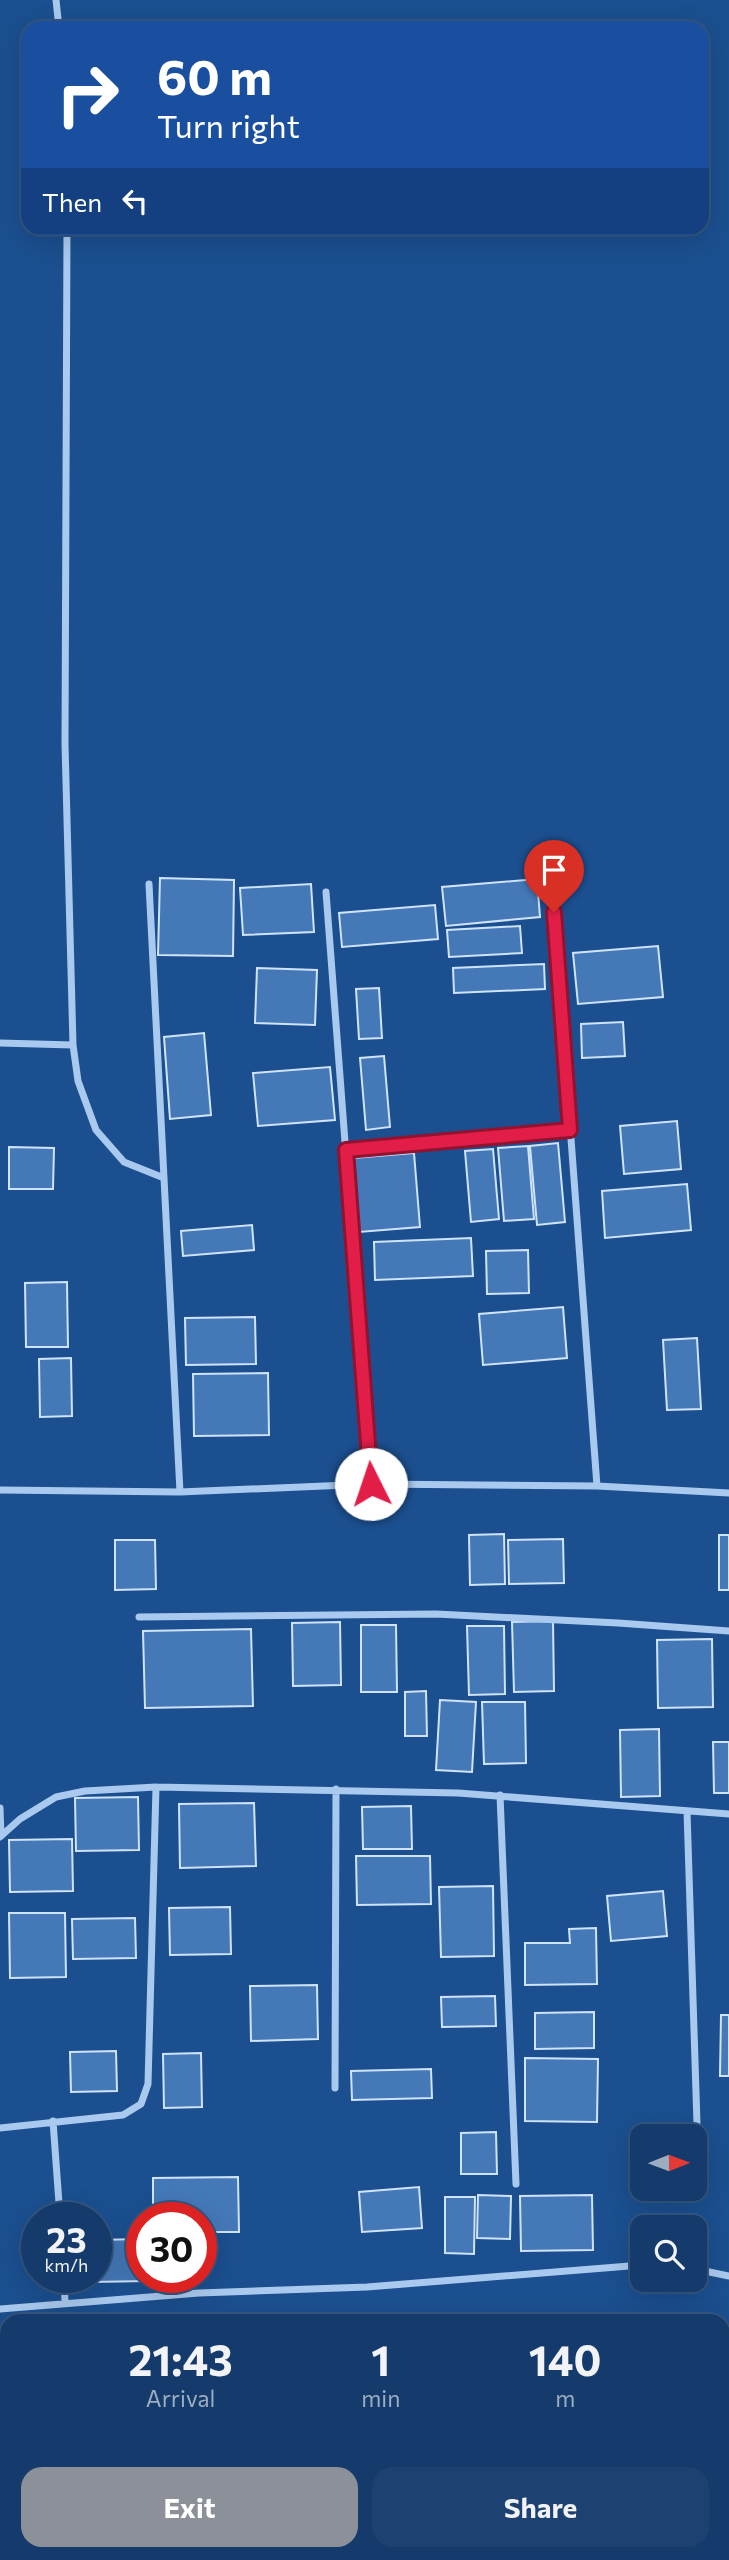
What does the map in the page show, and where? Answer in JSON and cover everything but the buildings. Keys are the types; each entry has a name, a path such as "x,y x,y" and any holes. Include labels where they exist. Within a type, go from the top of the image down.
{"street":[{"path":"56,0 58,21"},
{"path":"67,235 65,744 74,1045 78,1081 96,1130 124,1162 164,1178"},
{"path":"149,884 180,1492"},
{"path":"552,885 597,1486"},
{"path":"326,892 371,1484"},
{"path":"0,1043 74,1045"},
{"path":"346,1150 570,1130"},
{"path":"0,1490 180,1492 371,1484 597,1486 729,1493"},
{"path":"139,1617 436,1614 729,1631"},
{"path":"0,2128 123,2115 141,2104 148,2084 156,1787"},
{"path":"0,1836 20,1819 56,1797 85,1791 156,1787 336,1789 500,1795 729,1814"},
{"path":"335,2088 336,1789"},
{"path":"500,1795 516,2184"},
{"path":"0,1808 0,1836"},
{"path":"687,1811 697,2124"},
{"path":"53,2121 59,2202"},
{"path":"0,2309 199,2293 367,2287 630,2266"},
{"path":"707,2271 729,2276"},
{"path":"65,2293 65,2302"}],"route":[{"path":"371,1484 346,1150 570,1130 554,912"}]}
